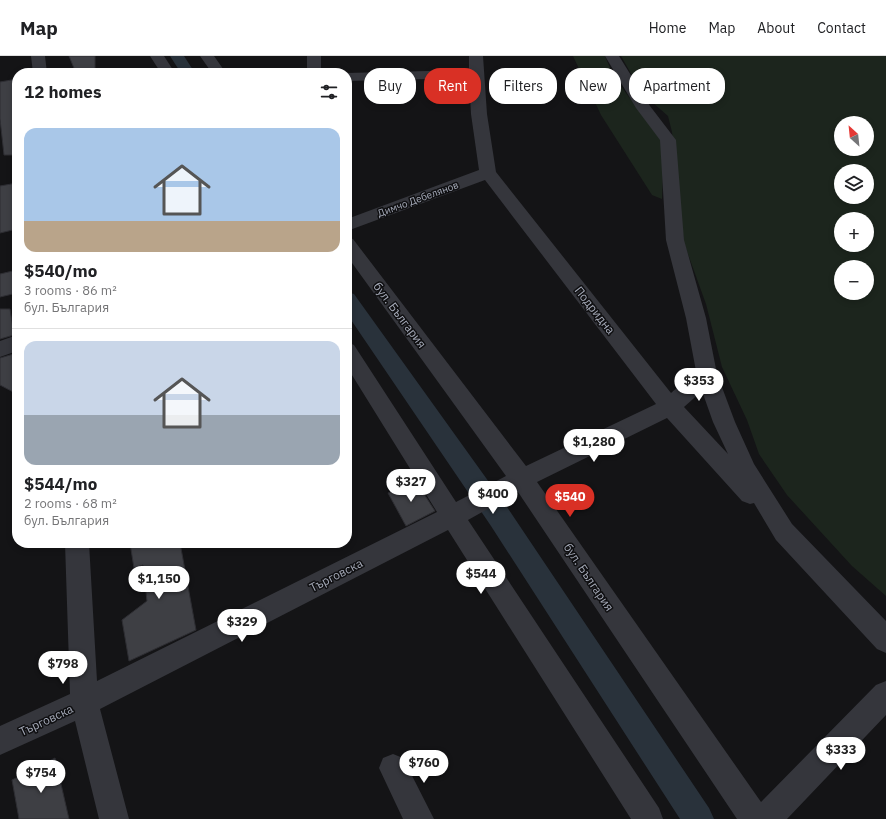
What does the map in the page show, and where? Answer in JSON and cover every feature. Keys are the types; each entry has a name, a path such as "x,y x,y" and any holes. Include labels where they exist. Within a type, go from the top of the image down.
{"street":[{"path":"38,56 39,68"},
{"path":"157,56 165,68"},
{"path":"206,56 215,68"},
{"path":"314,56 314,68"},
{"path":"612,56 644,108 668,140 675,240 696,318 707,374 724,422 746,470 784,532 886,640"},
{"path":"352,77 476,65"},
{"name":"Подридна","path":"476,65 481,134 488,172 670,406 784,532"},
{"name":"Димчо Дебелянов","path":"352,223 488,172"},
{"name":"бул. България","path":"352,250 512,484 755,819"},
{"path":"0,349 12,345"},
{"path":"352,357 459,513 648,819"},
{"name":"Търговска","path":"0,741 84,702 459,513 512,484 670,406 707,374"},
{"path":"76,548 84,702 114,819"},
{"path":"766,819 886,695"},
{"path":"393,768 419,819"}],"shaded area":[{"path":"573,56 605,56 610,68 579,68"},
{"path":"621,56 886,56 886,596 852,566 787,495 759,454 747,420 722,367 706,304 684,243 672,132 668,116 654,104 725,104 725,68 629,68 629,70"},
{"path":"621,86 629,96 629,104 635,104 664,138 662,199 652,195 601,115 596,104 621,104"}],"building":[{"path":"69,56 95,56 95,68 74,68"},
{"path":"12,80 12,155 4,155 0,119 0,82"},
{"path":"12,184 12,230 0,233 0,186"},
{"path":"12,271 12,294 0,297 0,274"},
{"path":"0,309 10,309 12,336 0,339"},
{"path":"12,354 12,391 0,385 0,358"},
{"path":"415,480 435,511 406,526 388,493"},
{"path":"131,548 181,548 196,630 129,661 122,620 147,601 143,565 134,568"},
{"path":"55,758 69,819 19,819 12,780"}],"waterway":[{"path":"177,56 185,68"},
{"path":"352,306 500,518 698,819"}]}
